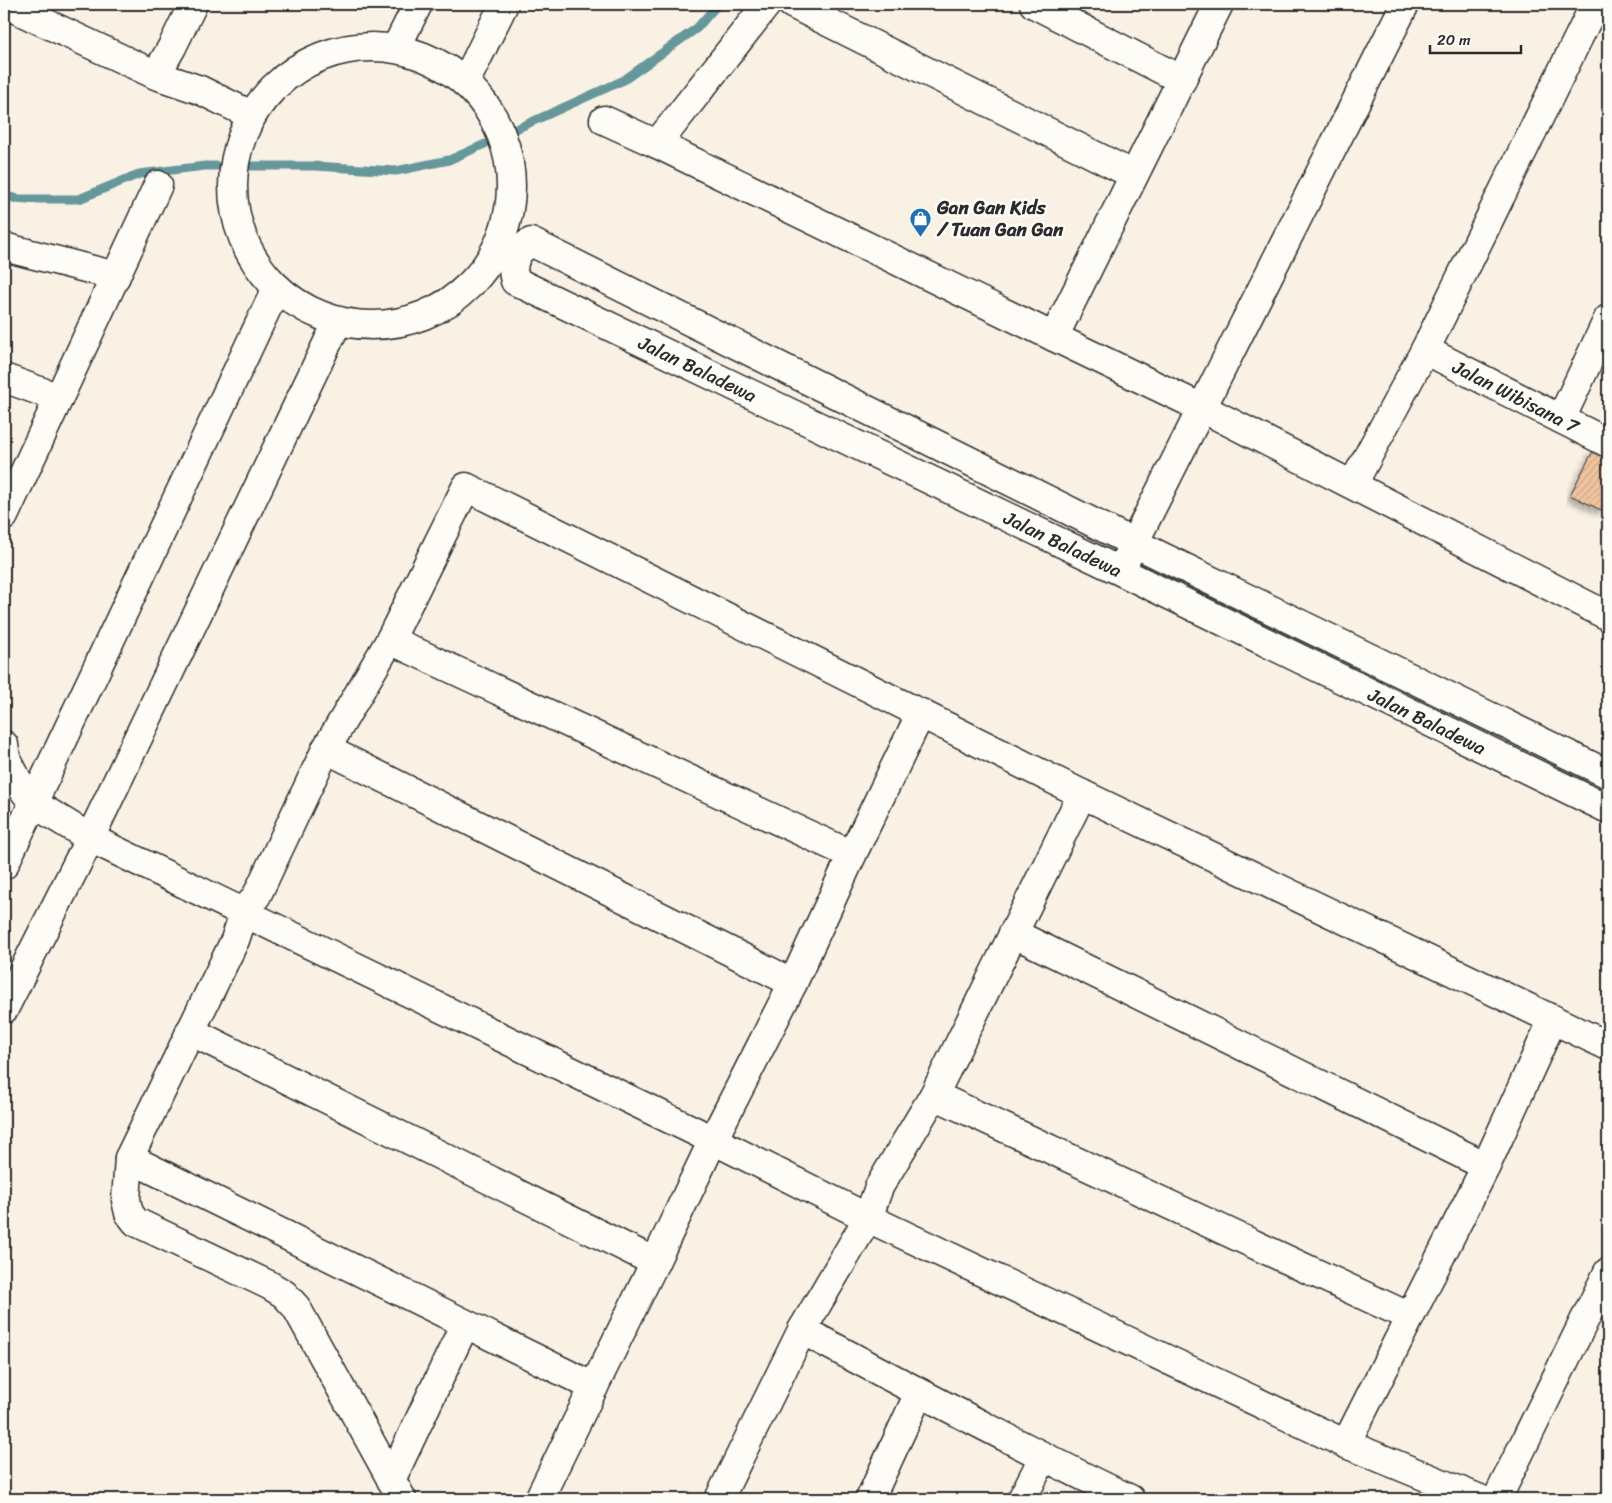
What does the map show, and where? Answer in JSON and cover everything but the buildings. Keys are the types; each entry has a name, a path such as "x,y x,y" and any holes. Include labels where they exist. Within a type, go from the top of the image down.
{"street":[{"path":"5,4 156,75 200,90 251,115"},
{"path":"156,75 194,4"},
{"path":"396,48 418,4"},
{"path":"465,83 504,4"},
{"path":"657,144 767,4"},
{"path":"792,4 1134,175"},
{"path":"1034,4 1067,11 1182,80"},
{"path":"1054,337 1219,4"},
{"path":"1120,571 1405,4"},
{"path":"1353,484 1425,350 1595,4"},
{"path":"354,47 396,48 433,60 465,83 491,114 507,150 512,190 505,229 486,267 457,298 421,318 379,327 337,323 305,310 276,289 248,251 234,206 234,159 251,115 278,82 313,58 354,47"},
{"path":"604,120 1202,408 1608,616"},
{"path":"4,516 158,185"},
{"name":"Jalan Baladewa","path":"1608,774 1134,543 531,242 522,247 516,258 512,270 515,281 1120,571 1608,809"},
{"path":"4,247 116,276"},
{"path":"4,865 276,289"},
{"path":"1561,419 1608,319"},
{"path":"4,1009 90,838 337,323"},
{"name":"Jalan Wibisana 7","path":"1425,350 1608,443"},
{"path":"4,378 59,398"},
{"path":"396,1490 296,1307 284,1294 269,1285 136,1222 129,1213 126,1200 129,1158 235,940 244,913 257,895 326,749 390,640 466,487 1082,794 1608,1046"},
{"path":"390,640 852,855"},
{"path":"539,1499 656,1262 713,1140 793,983 852,855 921,714"},
{"path":"4,745 6,758 33,803 90,838 713,1140 868,1218 1346,1444 1480,1499"},
{"path":"326,749 793,983"},
{"path":"719,1499 802,1330 868,1218 879,1187 934,1095 1082,794"},
{"path":"1013,933 1486,1166"},
{"path":"1346,1444 1486,1166 1553,1019"},
{"path":"190,1031 656,1262"},
{"path":"934,1095 1410,1317"},
{"path":"129,1158 594,1387"},
{"path":"1497,1499 1608,1272"},
{"path":"396,1490 465,1324"},
{"path":"802,1330 1043,1458 1130,1499"},
{"path":"870,1499 919,1393"},
{"path":"1022,1499 1043,1458"}],"waterway":[{"path":"516,129 624,80 697,28 718,4"},
{"path":"251,166 314,166 396,171 449,160 485,144"},
{"path":"4,196 19,199 79,199 139,174 217,166"}],"place":[{"name":"Gan Gan Kids / Tuan Gan Gan","path":"921,237"}]}
